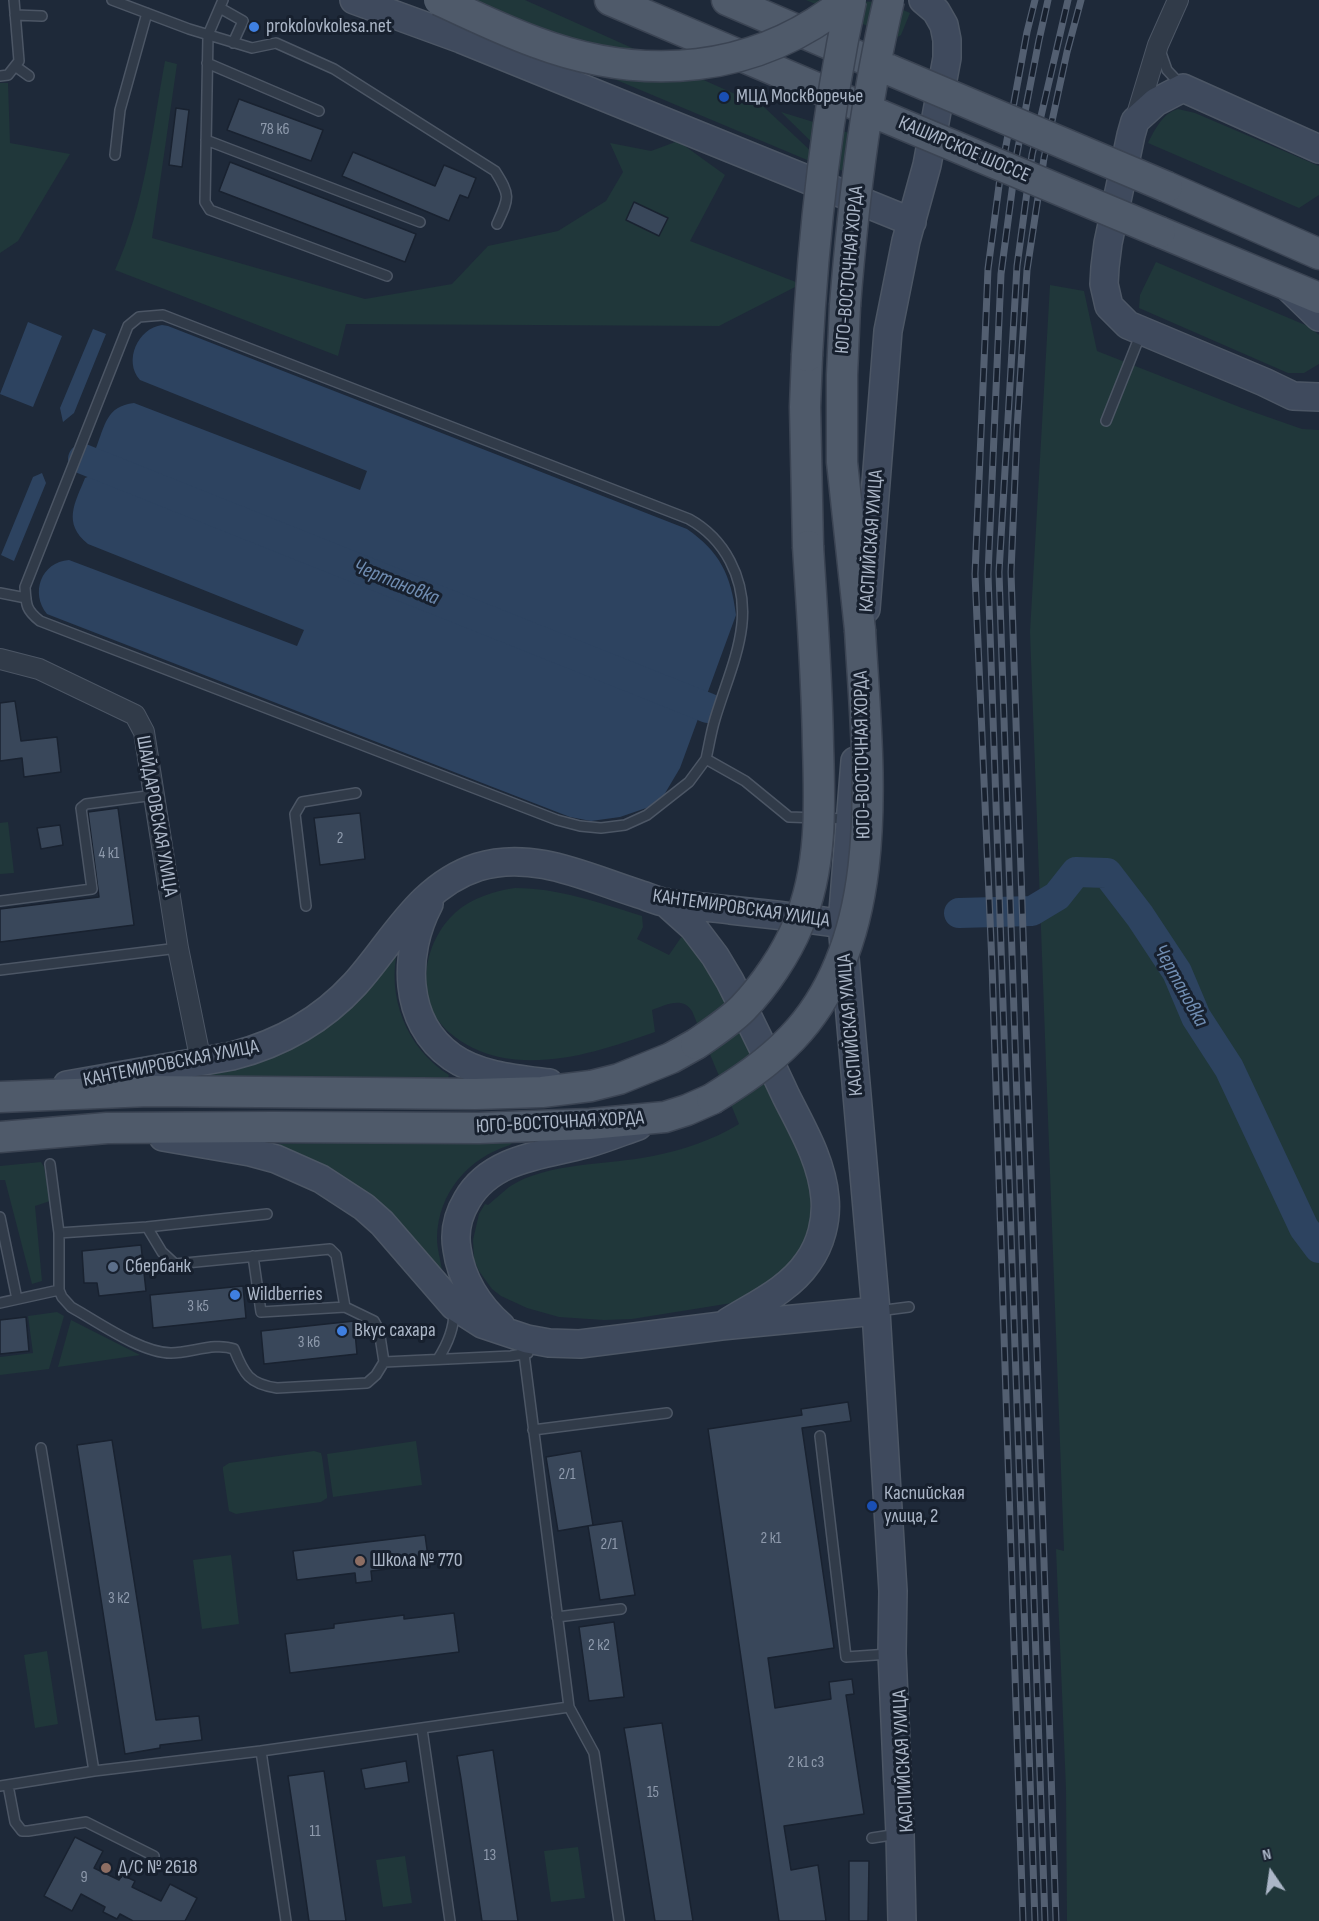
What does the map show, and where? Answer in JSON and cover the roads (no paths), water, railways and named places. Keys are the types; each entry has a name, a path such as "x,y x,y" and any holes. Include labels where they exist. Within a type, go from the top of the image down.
{"main road":[{"path":"355,0 461,39 912,222"},
{"path":"439,0 508,31 557,49 597,60 634,66 664,67 696,66 717,62 780,43 808,28 849,0"},
{"name":"КАШИРСКОЕ ШОССЕ","path":"610,0 1319,298"},
{"path":"727,0 1316,251"},
{"name":"ЮГО-ВОСТОЧНАЯ ХОРДА","path":"7,1096 149,1091 475,1094 542,1092 591,1086 646,1070 696,1044 743,1007 776,965 798,926 808,896 814,872 818,838 818,720 808,546 805,407 807,346 822,179 849,0"},
{"name":"ЮГО-ВОСТОЧНАЯ ХОРДА","path":"0,1137 107,1128 479,1128 586,1124 665,1117 712,1099 754,1072 793,1037 811,1015 836,972 855,918 868,803 859,620 842,462 842,375 849,258 860,159 889,0"},
{"name":"КАСПИЙСКАЯ УЛИЦА","path":"912,1921 876,1311 842,924 888,331 906,241 927,165 947,58 944,25 936,11 923,0"},
{"path":"1319,149 1183,88 1156,102 1135,121 1108,243 1104,284 1109,306 1128,325 1293,396 1319,397"},
{"path":"1283,282 1319,317"},
{"path":"1264,382 1308,383 1319,378"},
{"name":"КАНТЕМИРОВСКАЯ УЛИЦА","path":"7,1096 115,1075 201,1062 256,1050 299,1029 328,1010 357,982 407,918 435,892 450,881 478,867 502,862 528,861 557,868 665,902 842,924"},
{"path":"435,892 416,933 411,967 412,996 426,1029 452,1057 471,1067 505,1077 591,1086"},
{"path":"665,902 693,927 730,981 812,1149 824,1188 823,1228 808,1263 781,1289 721,1326"},
{"path":"519,1345 484,1309 472,1292 458,1259 457,1224 462,1207 484,1178 499,1168 522,1159 589,1143 665,1117"},
{"path":"107,1128 250,1152 276,1159 321,1179 354,1200 382,1223 454,1306 519,1345 580,1344 721,1326 876,1311"},
{"name":"КАСПИЙСКАЯ УЛИЦА","path":"893,1602 892,1653 902,1921"}],"street":[{"path":"1135,121 1158,45 1178,0"},
{"name":"ШАЙДАРОВСКАЯ УЛИЦА","path":"0,659 39,669 135,715 144,732 178,948 201,1062"}],"lane":[{"path":"0,76 8,75 19,61 14,0"},
{"path":"112,0 208,36 252,48 276,43 334,69 495,171 507,190 506,205 497,224"},
{"path":"233,43 243,21 221,4 208,36 205,202 210,210 387,276"},
{"path":"116,155 120,110 147,13"},
{"path":"15,15 42,16"},
{"path":"1158,45 1167,70 1183,88"},
{"path":"207,63 319,111"},
{"path":"15,66 29,76"},
{"path":"206,140 420,222"},
{"path":"163,315 689,519 706,528 724,550 736,572 742,593 744,616 736,652 714,721 706,759 689,782 647,815 625,825 602,828 580,826 556,820 40,621 31,614 26,604 25,587 128,326 139,317 163,315"},
{"path":"1106,421 1142,331"},
{"path":"0,593 26,598"},
{"path":"706,759 745,781 789,817 851,819"},
{"path":"306,906 295,814 302,802 356,794"},
{"path":"0,901 92,889 81,808 86,804 147,796 156,798"},
{"path":"0,970 178,948"},
{"path":"50,1164 58,1233 59,1290 71,1307 153,1351 171,1353 225,1346 234,1349 249,1378 262,1386 277,1388 367,1383 376,1375 384,1362 379,1330 374,1321 345,1307 261,1312 253,1256"},
{"path":"58,1233 147,1227 267,1214"},
{"path":"0,1217 17,1299"},
{"path":"147,1227 162,1252 175,1264 330,1250 336,1255 345,1307"},
{"path":"0,1303 59,1290"},
{"path":"438,1359 445,1349 452,1328 454,1306"},
{"path":"876,1311 909,1307"},
{"path":"384,1362 438,1359 519,1345 533,1430 569,1707 594,1754 619,1921"},
{"path":"533,1430 667,1413"},
{"path":"820,1436 846,1657 892,1653"},
{"path":"41,1448 94,1771"},
{"path":"557,1617 621,1609"},
{"path":"154,1856 86,1822 22,1831 15,1822 4,1786 94,1771 261,1751 569,1707"},
{"path":"422,1729 450,1921"},
{"path":"261,1751 286,1921"},
{"path":"872,1838 900,1834"}],"water":[{"path":"28,322 62,336 33,407 0,394"},
{"path":"162,325 687,529 708,547 727,576 736,615 680,768 664,795 649,807 620,817 591,821 570,817 47,614 39,597 41,580 51,566 69,560 297,646 304,630 88,544 75,528 73,512 85,478 90,476 692,714 699,694 96,451 108,418 118,408 134,403 360,490 367,471 140,380 133,364 136,347 146,332"},
{"path":"93,329 106,334 74,413 63,422 60,408"},
{"path":"42,473 46,483 14,561 1,555 33,477"}],"waterway":[{"name":"Чертановка","path":"83,459 708,708"},
{"name":"Чертановка","path":"959,913 1032,911 1057,896 1076,872 1107,873 1140,916 1177,972 1196,1017 1229,1068 1304,1228 1319,1248"}],"railway":[{"path":"1023,1921 992,964 975,574 988,269 1000,178 1035,0"},
{"path":"1035,1921 988,574 1001,274 1017,153 1048,0"},
{"path":"1045,1921 999,572 1017,266 1032,155 1068,0"},
{"path":"1056,1921 1011,572 1027,270 1044,158 1081,0"}],"place":[{"name":"prokolovkolesa.net","path":"254,27"},
{"name":"МЦД Москворечье","path":"724,97"},
{"name":"Сбербанк","path":"113,1267"},
{"name":"Wildberries","path":"235,1295"},
{"name":"Вкус сахара","path":"342,1331"},
{"name":"Каспийская улица, 2","path":"872,1506"},
{"name":"Школа № 770","path":"360,1561"},
{"name":"Д/C № 2618","path":"106,1868"}]}
